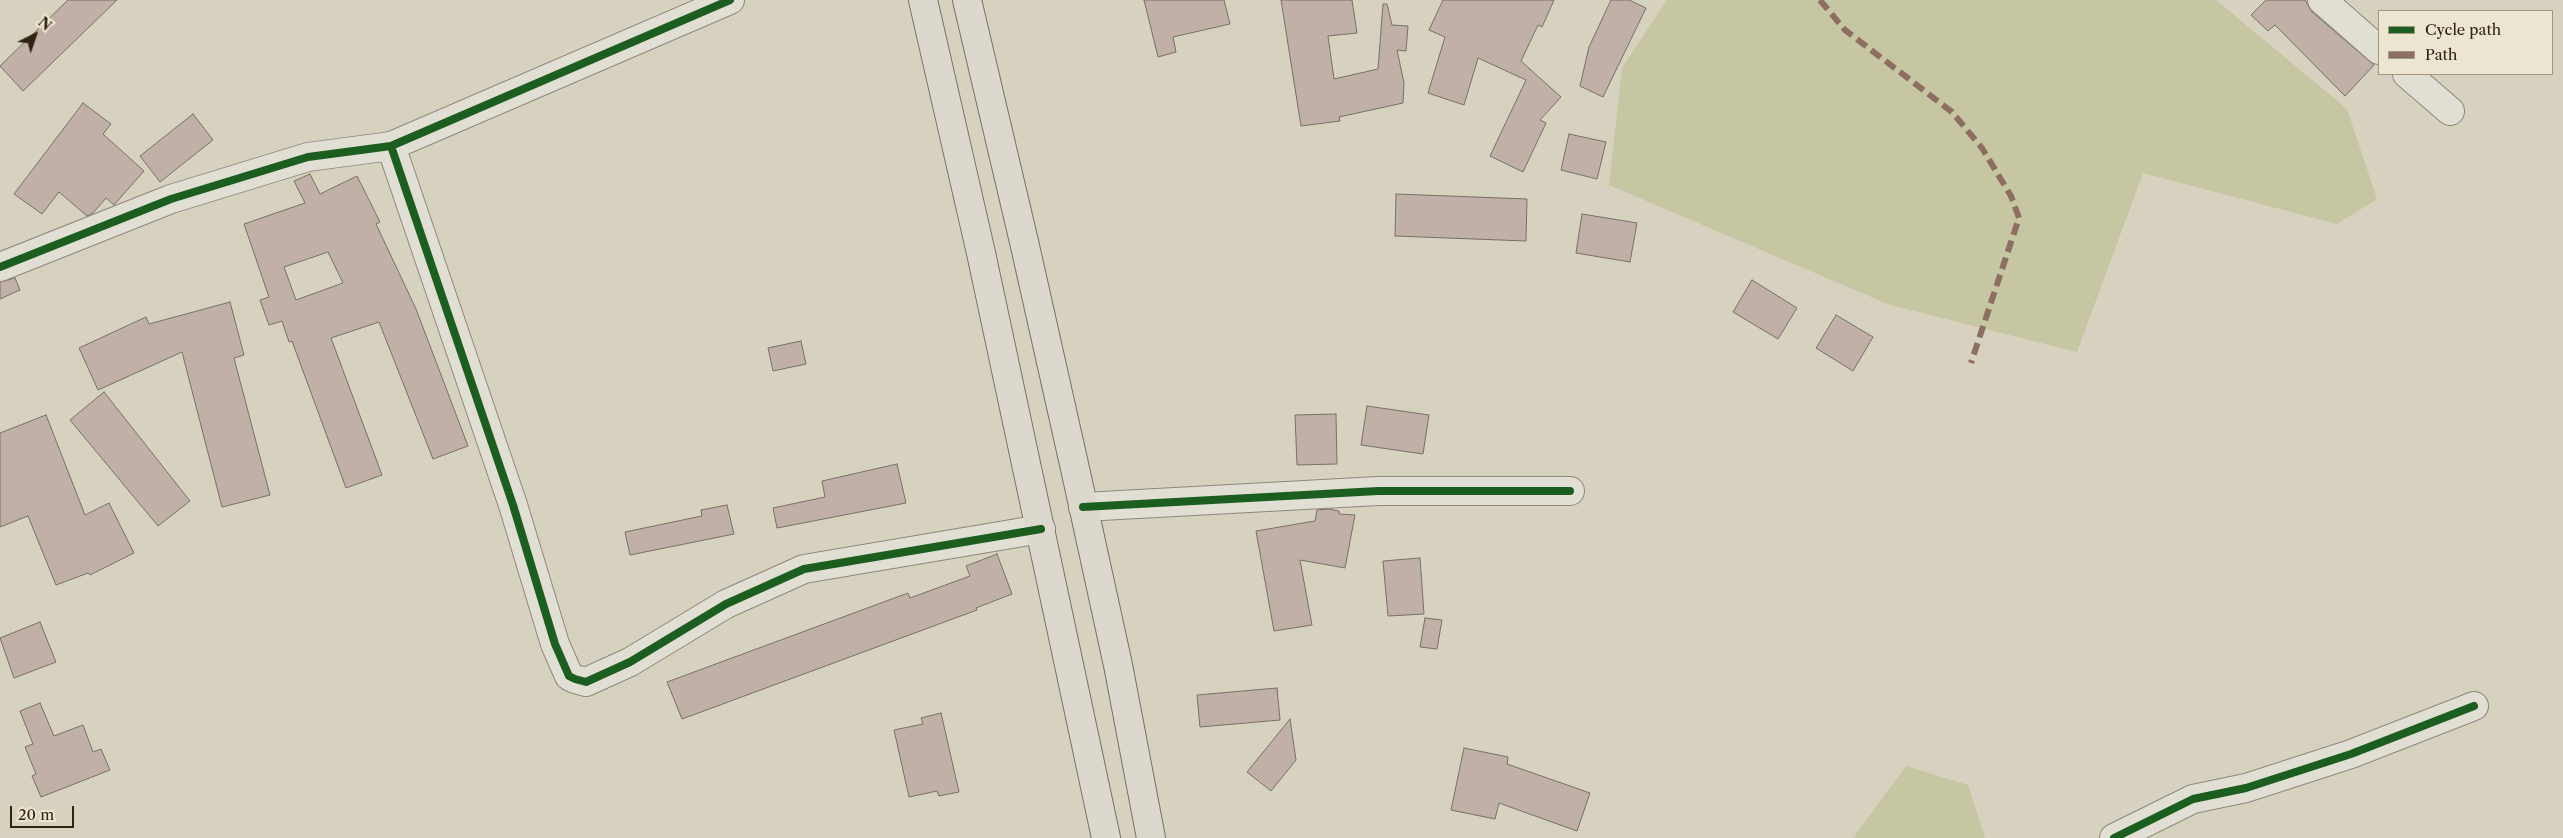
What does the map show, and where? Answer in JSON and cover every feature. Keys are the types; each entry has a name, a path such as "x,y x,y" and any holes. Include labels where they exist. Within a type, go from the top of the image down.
{"main road":[{"path":"923,0 1041,529 1106,838"},
{"path":"967,0 1025,246 1118,665 1151,838"}],"street":[{"path":"0,267 84,232 180,196 308,157 391,146 730,0"},
{"path":"2322,0 2378,49"},
{"path":"2408,75 2450,111"},
{"path":"391,146 513,505 555,644 570,676 575,679 586,682 630,662 726,604 804,569 1041,529"},
{"path":"1083,508 1378,491 1570,491"},
{"path":"2114,838 2193,799 2246,788 2350,754 2474,706"}],"green space":[{"path":"1667,0 2216,0 2347,109 2377,199 2337,224 2143,173 2077,352 1890,305 1609,185 1622,68"},
{"path":"1906,766 1968,785 1985,838 1853,838"}],"building":[{"path":"68,0 117,0 23,91 0,66"},
{"path":"1144,0 1224,0 1230,24 1173,37 1176,52 1158,57"},
{"path":"1281,0 1352,0 1357,33 1328,36 1334,79 1378,69 1383,4 1387,4 1392,25 1408,26 1406,51 1397,50 1404,83 1403,103 1339,117 1340,121 1301,126"},
{"path":"1443,0 1554,0 1542,27 1538,25 1521,61 1561,97 1540,120 1546,123 1523,172 1490,156 1526,80 1478,58 1464,105 1428,93 1445,37 1429,30"},
{"path":"1611,0 1629,0 1646,8 1603,97 1580,86 1589,47"},
{"path":"2266,0 2305,0 2312,12 2374,65 2345,96 2275,25 2268,31 2251,15"},
{"path":"83,103 111,124 103,134 144,171 114,205 106,198 93,213 87,216 59,192 42,214 14,194"},
{"path":"193,114 213,140 160,182 140,156"},
{"path":"1569,134 1606,142 1597,179 1561,170"},
{"path":"310,174 320,194 357,176 380,222 376,224 416,309 468,446 433,459 379,322 331,338 382,475 346,488 292,341 289,342 282,321 269,325 260,300 269,297 244,224 305,203 294,181","holes":["328,252 343,283 296,300 284,267"]},
{"path":"1396,194 1527,199 1526,241 1395,236"},
{"path":"1582,214 1637,223 1630,262 1576,253"},
{"path":"15,278 20,290 0,299 0,282"},
{"path":"1752,280 1797,308 1778,339 1733,312"},
{"path":"230,302 244,355 234,358 270,495 222,507 182,352 98,390 79,348 146,317 149,324"},
{"path":"1836,315 1873,337 1853,371 1816,348"},
{"path":"801,341 806,364 773,371 768,348"},
{"path":"104,392 190,501 158,526 70,420"},
{"path":"1367,406 1429,415 1423,454 1361,445"},
{"path":"1336,414 1337,464 1297,465 1295,415"},
{"path":"46,415 85,515 109,503 134,553 90,575 88,573 56,585 28,516 0,527 0,433"},
{"path":"897,464 906,503 777,528 773,508 825,497 822,481"},
{"path":"727,505 734,534 630,555 625,532 702,516 701,510"},
{"path":"1329,509 1339,511 1339,514 1355,515 1345,568 1300,560 1312,625 1274,631 1256,531 1315,521 1317,510"},
{"path":"997,554 1012,594 976,608 977,610 682,719 667,682 908,593 910,598 970,576 966,566"},
{"path":"1420,558 1424,614 1388,616 1383,561"},
{"path":"1425,618 1442,620 1437,649 1420,647"},
{"path":"40,622 56,662 14,678 0,638"},
{"path":"1277,688 1280,720 1200,727 1197,695"},
{"path":"40,703 54,736 83,725 93,752 101,749 110,770 41,797 32,776 36,774 25,747 33,744 20,711"},
{"path":"941,713 959,792 939,796 937,791 909,797 894,730 923,724 921,718"},
{"path":"1290,719 1296,760 1271,791 1247,772"},
{"path":"1464,748 1508,757 1507,764 1590,793 1577,831 1499,803 1495,819 1451,810"}],"marked path":[{"path":"1820,0 1845,30 1952,112 1982,148 2011,196 2019,218 1971,363"}],"cycle path":[{"path":"0,267 171,199 308,157 391,146 730,0"},
{"path":"391,146 513,505 555,644 569,676 586,682 630,662 726,604 804,569 1041,529"},
{"path":"1083,507 1378,491 1570,491"},
{"path":"2114,838 2193,799 2246,788 2351,754 2474,706"}]}
